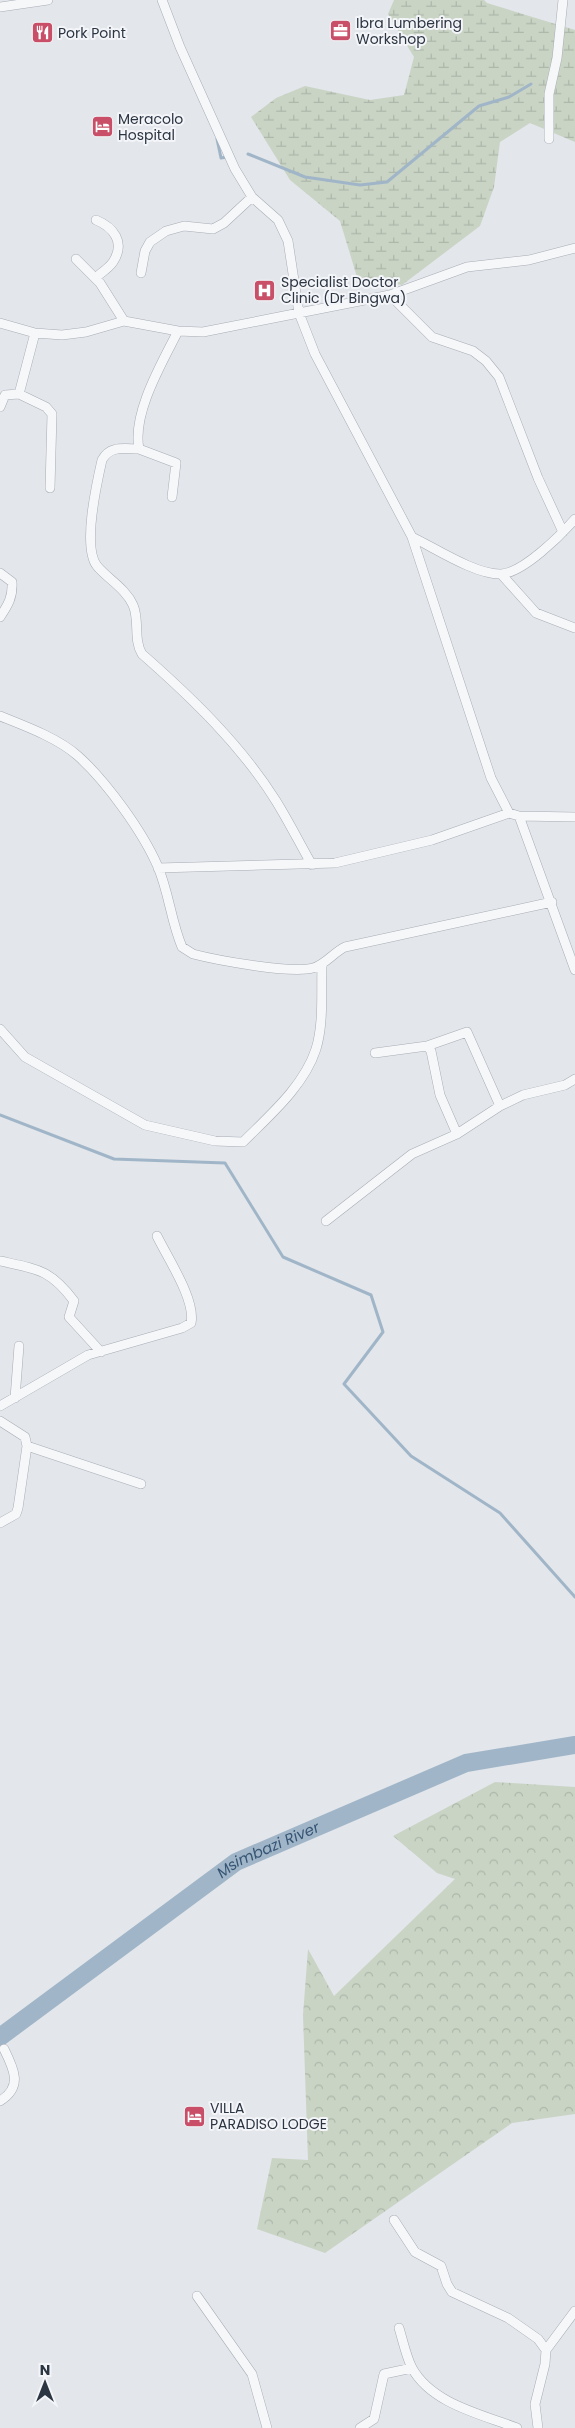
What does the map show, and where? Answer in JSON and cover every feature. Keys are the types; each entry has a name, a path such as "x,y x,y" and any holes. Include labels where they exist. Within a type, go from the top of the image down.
{"street":[{"path":"0,7 48,0"},
{"path":"162,0 180,47 235,169 252,197 278,220 288,241 299,313 315,354 412,537 491,778 509,813"},
{"path":"549,140 549,94 557,58 564,0"},
{"path":"141,273 145,251 150,242 166,231 184,226 213,229 224,223 252,197"},
{"path":"96,220 114,230 117,245 113,263 96,278"},
{"path":"0,323 35,333 62,335 86,332 124,321 178,331 203,332 390,295 468,267 529,260 575,248"},
{"path":"76,259 96,278 124,321"},
{"path":"390,295 432,337 473,351 486,361 499,377 538,478 563,532"},
{"path":"139,449 138,441 141,419 150,389 178,331"},
{"path":"19,394 35,333"},
{"path":"0,407 5,395 19,394 46,407 52,414 50,488"},
{"path":"172,497 176,463 139,449 111,449 102,460 91,519 92,558 96,565 127,595 133,605 136,617 138,647 142,654 192,699 228,737 275,800 312,865"},
{"path":"412,537 471,566 501,574 510,572 538,555 575,519"},
{"path":"0,573 12,582 12,592 9,603 0,617"},
{"path":"501,574 536,613 575,628"},
{"path":"0,716 39,732 77,755 118,802 139,832 158,868 182,947 193,954 276,968 312,969 322,965 338,951 355,944 552,902"},
{"path":"158,868 256,864 312,865 342,861 432,840 509,813 519,816 575,817"},
{"path":"519,816 552,902 575,970"},
{"path":"0,1029 25,1056 145,1125 215,1141 243,1142 274,1111 307,1071 317,1047 322,965"},
{"path":"375,1052 427,1046 467,1032 500,1106"},
{"path":"427,1046 431,1051 440,1096 458,1134"},
{"path":"326,1221 412,1154 458,1134 500,1106 523,1095 565,1085 575,1079"},
{"path":"0,1406 76,1361 191,1323 193,1315 188,1299 156,1236"},
{"path":"0,1260 48,1273 74,1301 69,1317 101,1352"},
{"path":"15,1398 19,1346"},
{"path":"0,1421 25,1437 27,1446 16,1514 0,1522"},
{"path":"27,1446 141,1484"},
{"path":"0,2100 9,2095 14,2086 14,2075 4,2049"},
{"path":"394,2220 415,2252 441,2266 452,2292 508,2318 538,2339 546,2350"},
{"path":"197,2296 252,2374 267,2428"},
{"path":"538,2428 536,2404 545,2364 546,2350 575,2311"},
{"path":"399,2328 412,2368 425,2385 439,2396 517,2428"},
{"path":"360,2428 374,2419 384,2374 412,2368"}],"green space":[{"path":"394,0 484,0 487,3 575,30 575,142 530,123 500,142 494,187 480,226 402,285 357,277 340,221 290,180 251,117 276,98 305,86 370,100 404,95 414,57 388,14"},
{"path":"495,1782 575,1787 575,2114 512,2123 325,2253 257,2229 272,2158 308,2160 303,2015 308,1949 334,1996 455,1879 437,1873 393,1836"}],"waterway":[{"path":"248,154 305,177 360,185 387,182 479,106 509,97 531,84"},
{"path":"217,139 221,158 227,157"},
{"path":"0,1115 114,1159 225,1163 283,1257 371,1295 383,1332 344,1384 411,1456 500,1513 575,1597"},
{"name":"Msimbazi River","path":"0,2037 236,1862 466,1763 575,1745"}],"place":[{"name":"Ibra Lumbering Workshop","path":"340,31"},
{"name":"Pork Point","path":"42,33"},
{"name":"Meracolo Hospital","path":"102,127"},
{"name":"Specialist Doctor Clinic (Dr Bingwa)","path":"265,290"},
{"name":"VILLA PARADISO LODGE","path":"194,2116"}]}
